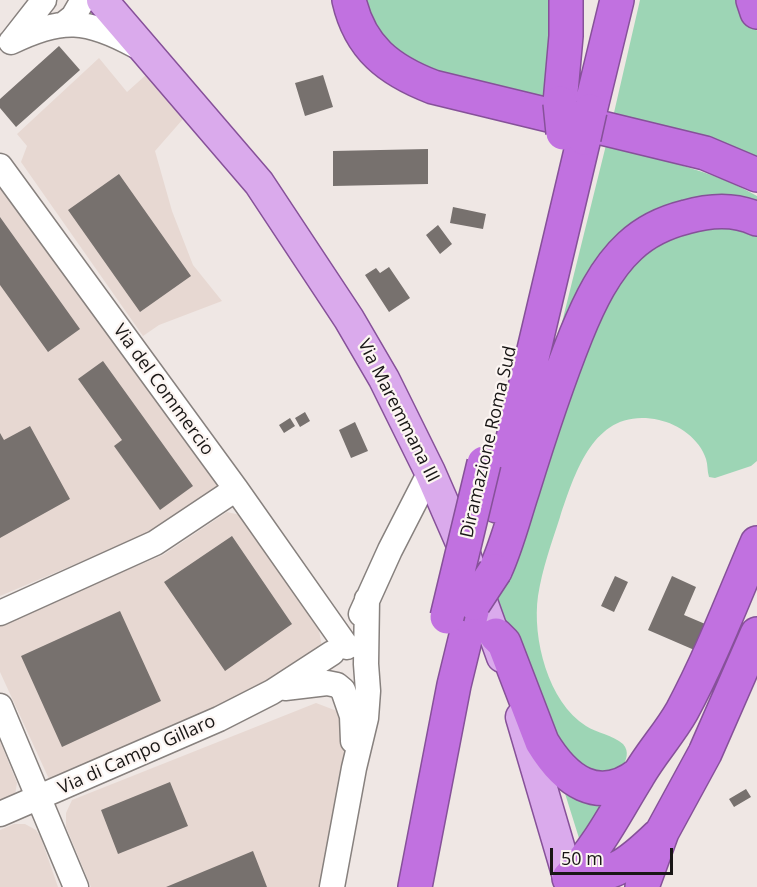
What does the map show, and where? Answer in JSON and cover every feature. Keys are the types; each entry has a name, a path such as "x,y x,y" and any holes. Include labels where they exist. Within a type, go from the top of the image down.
{"highway":[{"path":"349,0 354,17 369,44 391,66 415,80 433,87 705,153 757,175"},
{"path":"566,0 566,36 573,118"},
{"name":"Diramazione Roma Sud","path":"416,887 460,658 460,610 496,511 596,0"},
{"name":"Diramazione Roma Sud","path":"392,887 460,610 484,463 573,118 617,0"},
{"path":"753,0 757,12"},
{"path":"460,610 492,576 572,345 591,302 616,262 645,234 681,218 720,211 747,214 757,219"},
{"path":"570,883 604,835 639,774 670,731 688,699 757,543"},
{"path":"642,887 662,832 705,753 757,634"},
{"path":"496,635 504,643 542,741 568,775 585,785 602,789 621,785 639,774"},
{"path":"570,883 615,870 636,857 662,832"}],"main road":[{"name":"Via Maremmana III","path":"102,0 259,183 343,309 379,370 430,472 461,543 496,635 570,883"}],"street":[{"path":"64,24 73,17 82,0"},
{"path":"6,47 42,1"},
{"path":"6,47 41,29 64,24 85,25 109,31 148,53"},
{"name":"Via del Commercio","path":"0,166 236,489 324,615 332,642 340,650"},
{"path":"354,768 352,716 343,690 328,675 327,661 340,650 430,472"},
{"path":"0,613 155,543 236,489"},
{"path":"337,685 348,687 357,684 366,673 367,599"},
{"path":"332,887 354,768 366,718 368,692 366,664 363,656 358,651 340,650"},
{"name":"Via di Campo Gillaro","path":"0,814 219,719 272,692 340,650"},
{"name":"Via di Campo Gillaro","path":"272,692 292,686 327,683 337,685"},
{"path":"0,706 76,887"}],"shaded area":[{"path":"99,58 127,92 147,74 183,119 155,151 172,211 193,265 222,301 159,325 143,336 21,162 27,146 17,134"},
{"path":"0,185 219,486 154,531 0,596"},
{"path":"227,512 240,515 319,630 322,647 315,655 218,710 49,779 0,672 0,623 163,555"},
{"path":"316,703 337,711 346,721 348,735 326,887 91,887 66,827 66,813 72,800"},
{"path":"0,741 17,783 15,795 0,801"},
{"path":"14,824 25,824 36,830 58,887 0,887 0,830"}],"green space":[{"path":"364,0 562,0 550,103 433,74 384,43"},
{"path":"640,0 746,0 757,31 757,159 613,117"},
{"path":"607,141 721,179 757,196 757,204 670,207 543,399"},
{"path":"715,223 757,237 757,461 751,466 715,478 709,477 707,461 699,445 681,429 659,420 637,418 619,423 604,432 581,462 547,556 540,586 538,631 546,668 553,685 573,715 586,726 619,741 627,753 622,769 600,778 566,756 497,603 516,532 587,335 626,271 664,239"},
{"path":"557,768 609,805 584,854"}],"building":[{"path":"59,46 80,70 16,127 0,108 0,99"},
{"path":"323,75 333,107 305,116 295,83"},
{"path":"428,149 428,184 333,186 333,151"},
{"path":"119,174 191,276 140,312 68,210"},
{"path":"453,207 486,214 483,229 450,223"},
{"path":"0,217 80,329 48,352 0,285"},
{"path":"438,225 452,244 440,254 426,235"},
{"path":"389,267 410,298 389,312 365,275 376,268 380,273"},
{"path":"103,361 193,486 160,510 114,446 122,440 78,379"},
{"path":"305,412 310,421 300,427 295,418"},
{"path":"290,418 295,426 284,433 279,425"},
{"path":"355,422 368,451 351,458 339,430"},
{"path":"30,426 70,499 0,538 0,433 4,440"},
{"path":"232,536 292,624 225,671 164,582"},
{"path":"615,576 628,582 614,612 601,606"},
{"path":"672,576 696,587 684,615 757,646 757,677 648,630"},
{"path":"120,611 161,701 62,747 21,656"},
{"path":"170,782 188,826 118,854 101,810"},
{"path":"746,789 751,797 734,807 729,799"},
{"path":"253,851 267,887 166,887"}]}
